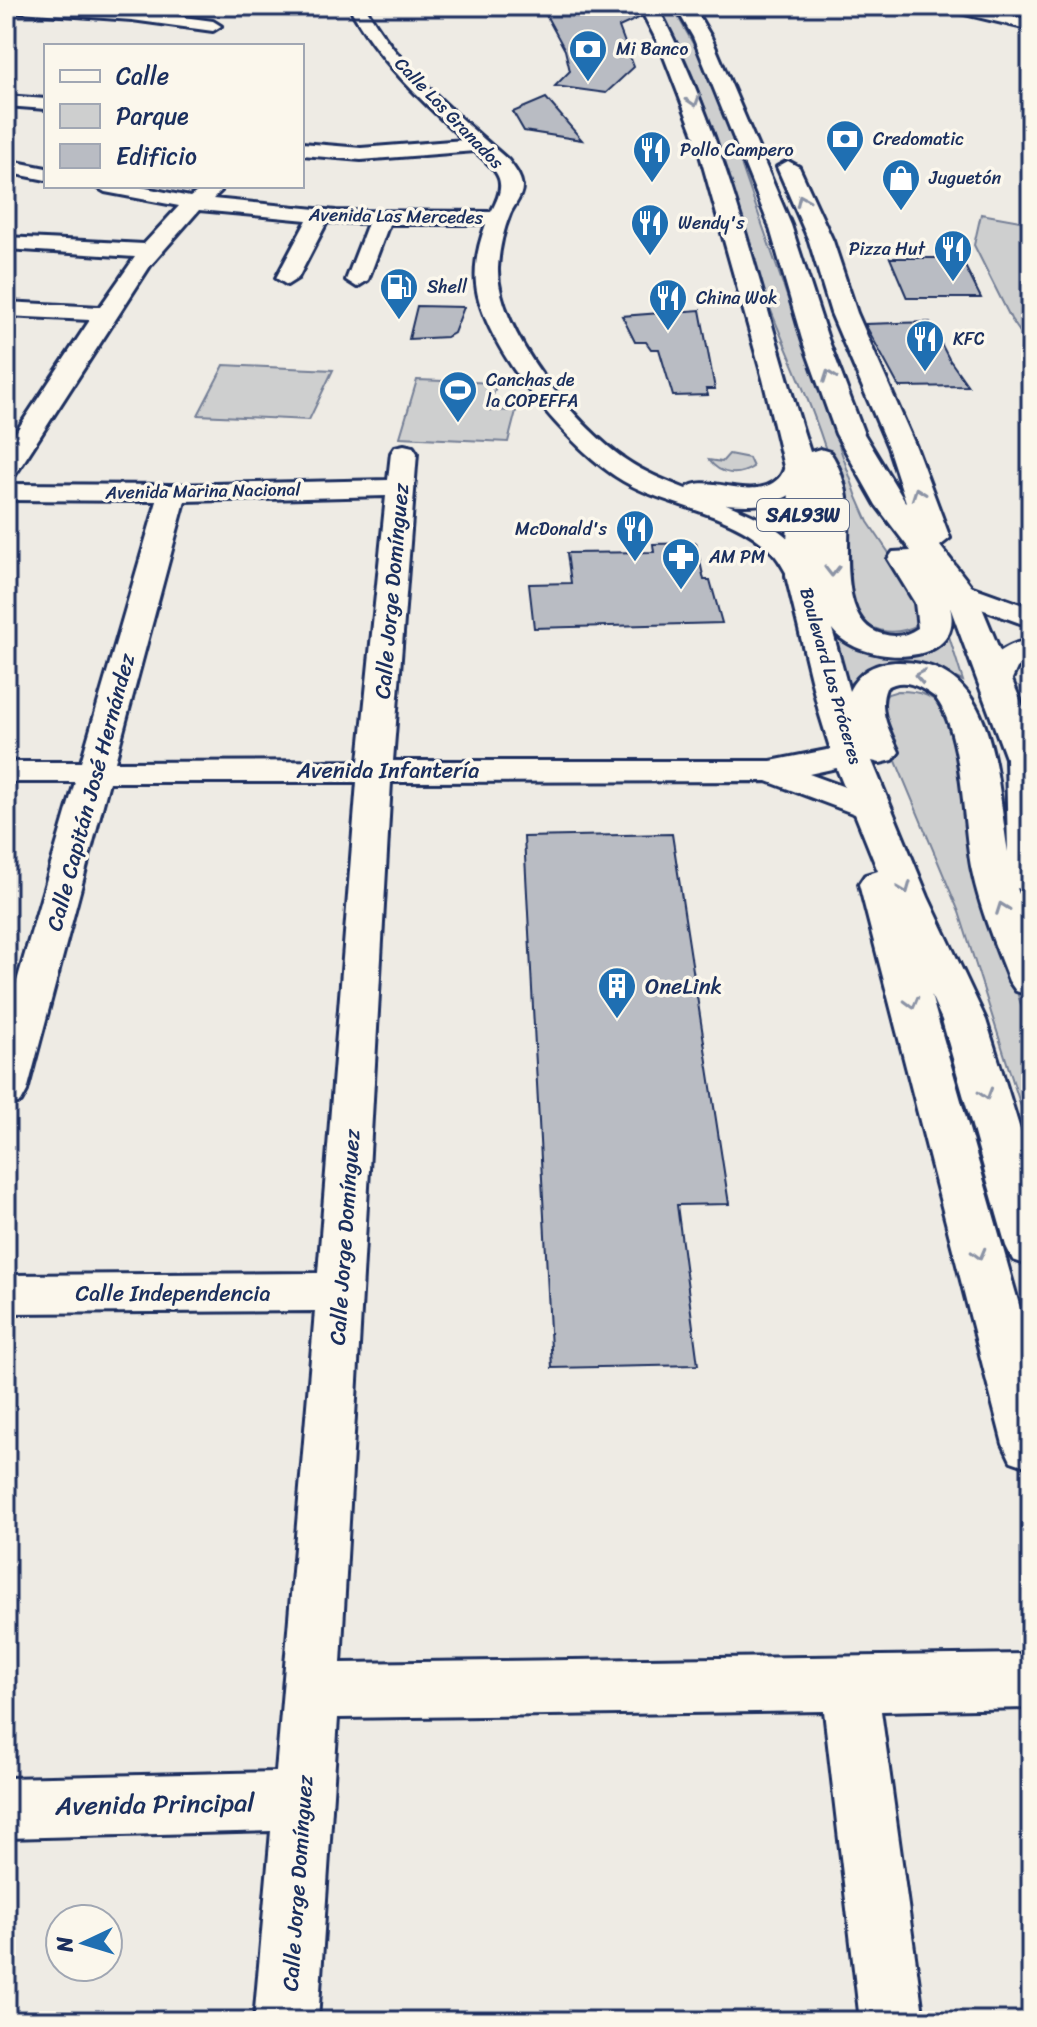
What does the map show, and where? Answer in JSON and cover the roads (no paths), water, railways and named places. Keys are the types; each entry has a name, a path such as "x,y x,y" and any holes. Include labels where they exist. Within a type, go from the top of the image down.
{"highway":[{"name":"Boulevard Los Próceres","path":"648,6 687,83 733,222 799,460 804,488 802,576 856,775 964,1020 1031,1246"},
{"path":"684,6 698,29 742,129 794,264 815,339 850,434 891,505 959,591"},
{"path":"777,144 821,241 844,313 902,447 939,550 997,681 1028,765 1026,829 1031,879"},
{"path":"794,264 821,241"},
{"path":"773,367 830,485 834,508 832,589 843,620 871,642 894,646 917,644 934,632 935,611 924,588 886,535 867,500 858,481 850,434"},
{"path":"964,1020 954,957 937,888 866,714 868,685 882,676 895,673 927,675 937,679 955,697 967,727 999,902 1031,981"},
{"path":"856,775 873,862 1031,1444"}],"street":[{"path":"6,6 64,8 189,22 213,21"},
{"name":"Calle Los Granados","path":"357,6 369,28 510,177 512,190 498,218 487,273 489,295 513,345 552,400 585,440 617,467 751,526 777,541 790,555 802,576"},
{"path":"950,6 1031,25"},
{"path":"34,22 64,8"},
{"path":"6,101 44,104"},
{"path":"304,149 361,154 479,145"},
{"path":"6,166 44,174"},
{"name":"Avenida Las Mercedes","path":"115,188 192,203 320,216 498,218"},
{"path":"6,473 106,314 150,251 192,203 217,188"},
{"path":"287,278 320,216"},
{"path":"357,280 381,217"},
{"path":"6,243 150,251"},
{"path":"6,309 106,314"},
{"name":"Calle Los Granados","path":"552,400 653,469 700,491 740,498 772,494 795,478 799,460"},
{"name":"Calle Jorge Domínguez","path":"286,2021 341,1292 375,770 404,453"},
{"name":"Avenida Marina Nacional","path":"6,473 173,493 400,488"},
{"name":"Calle Capitán José Hernández","path":"6,1091 20,997 95,770 173,493"},
{"path":"959,591 1031,618"},
{"path":"997,681 1000,666 1007,658 1031,648"},
{"name":"Avenida Infantería","path":"771,771 856,775"},
{"name":"Avenida Infantería","path":"6,772 771,771 856,775"},
{"name":"Calle Independencia","path":"6,1294 341,1292"},
{"path":"312,1691 1031,1681"},
{"path":"849,1684 892,2021"},
{"name":"Avenida Principal","path":"6,1808 303,1801"}],"place":[{"name":"Mi Banco","path":"588,83"},
{"name":"Credomatic","path":"845,173"},
{"name":"Pollo Campero","path":"652,184"},
{"name":"Juguetón","path":"901,212"},
{"name":"Wendy's","path":"650,257"},
{"name":"Pizza Hut","path":"953,283"},
{"name":"Shell","path":"399,321"},
{"name":"China Wok","path":"668,332"},
{"name":"KFC","path":"925,373"},
{"name":"Canchas de la COPEFFA","path":"458,424"},
{"name":"McDonald's","path":"635,563"},
{"name":"AM PM","path":"681,591"},
{"name":"OneLink","path":"617,1020"}]}
